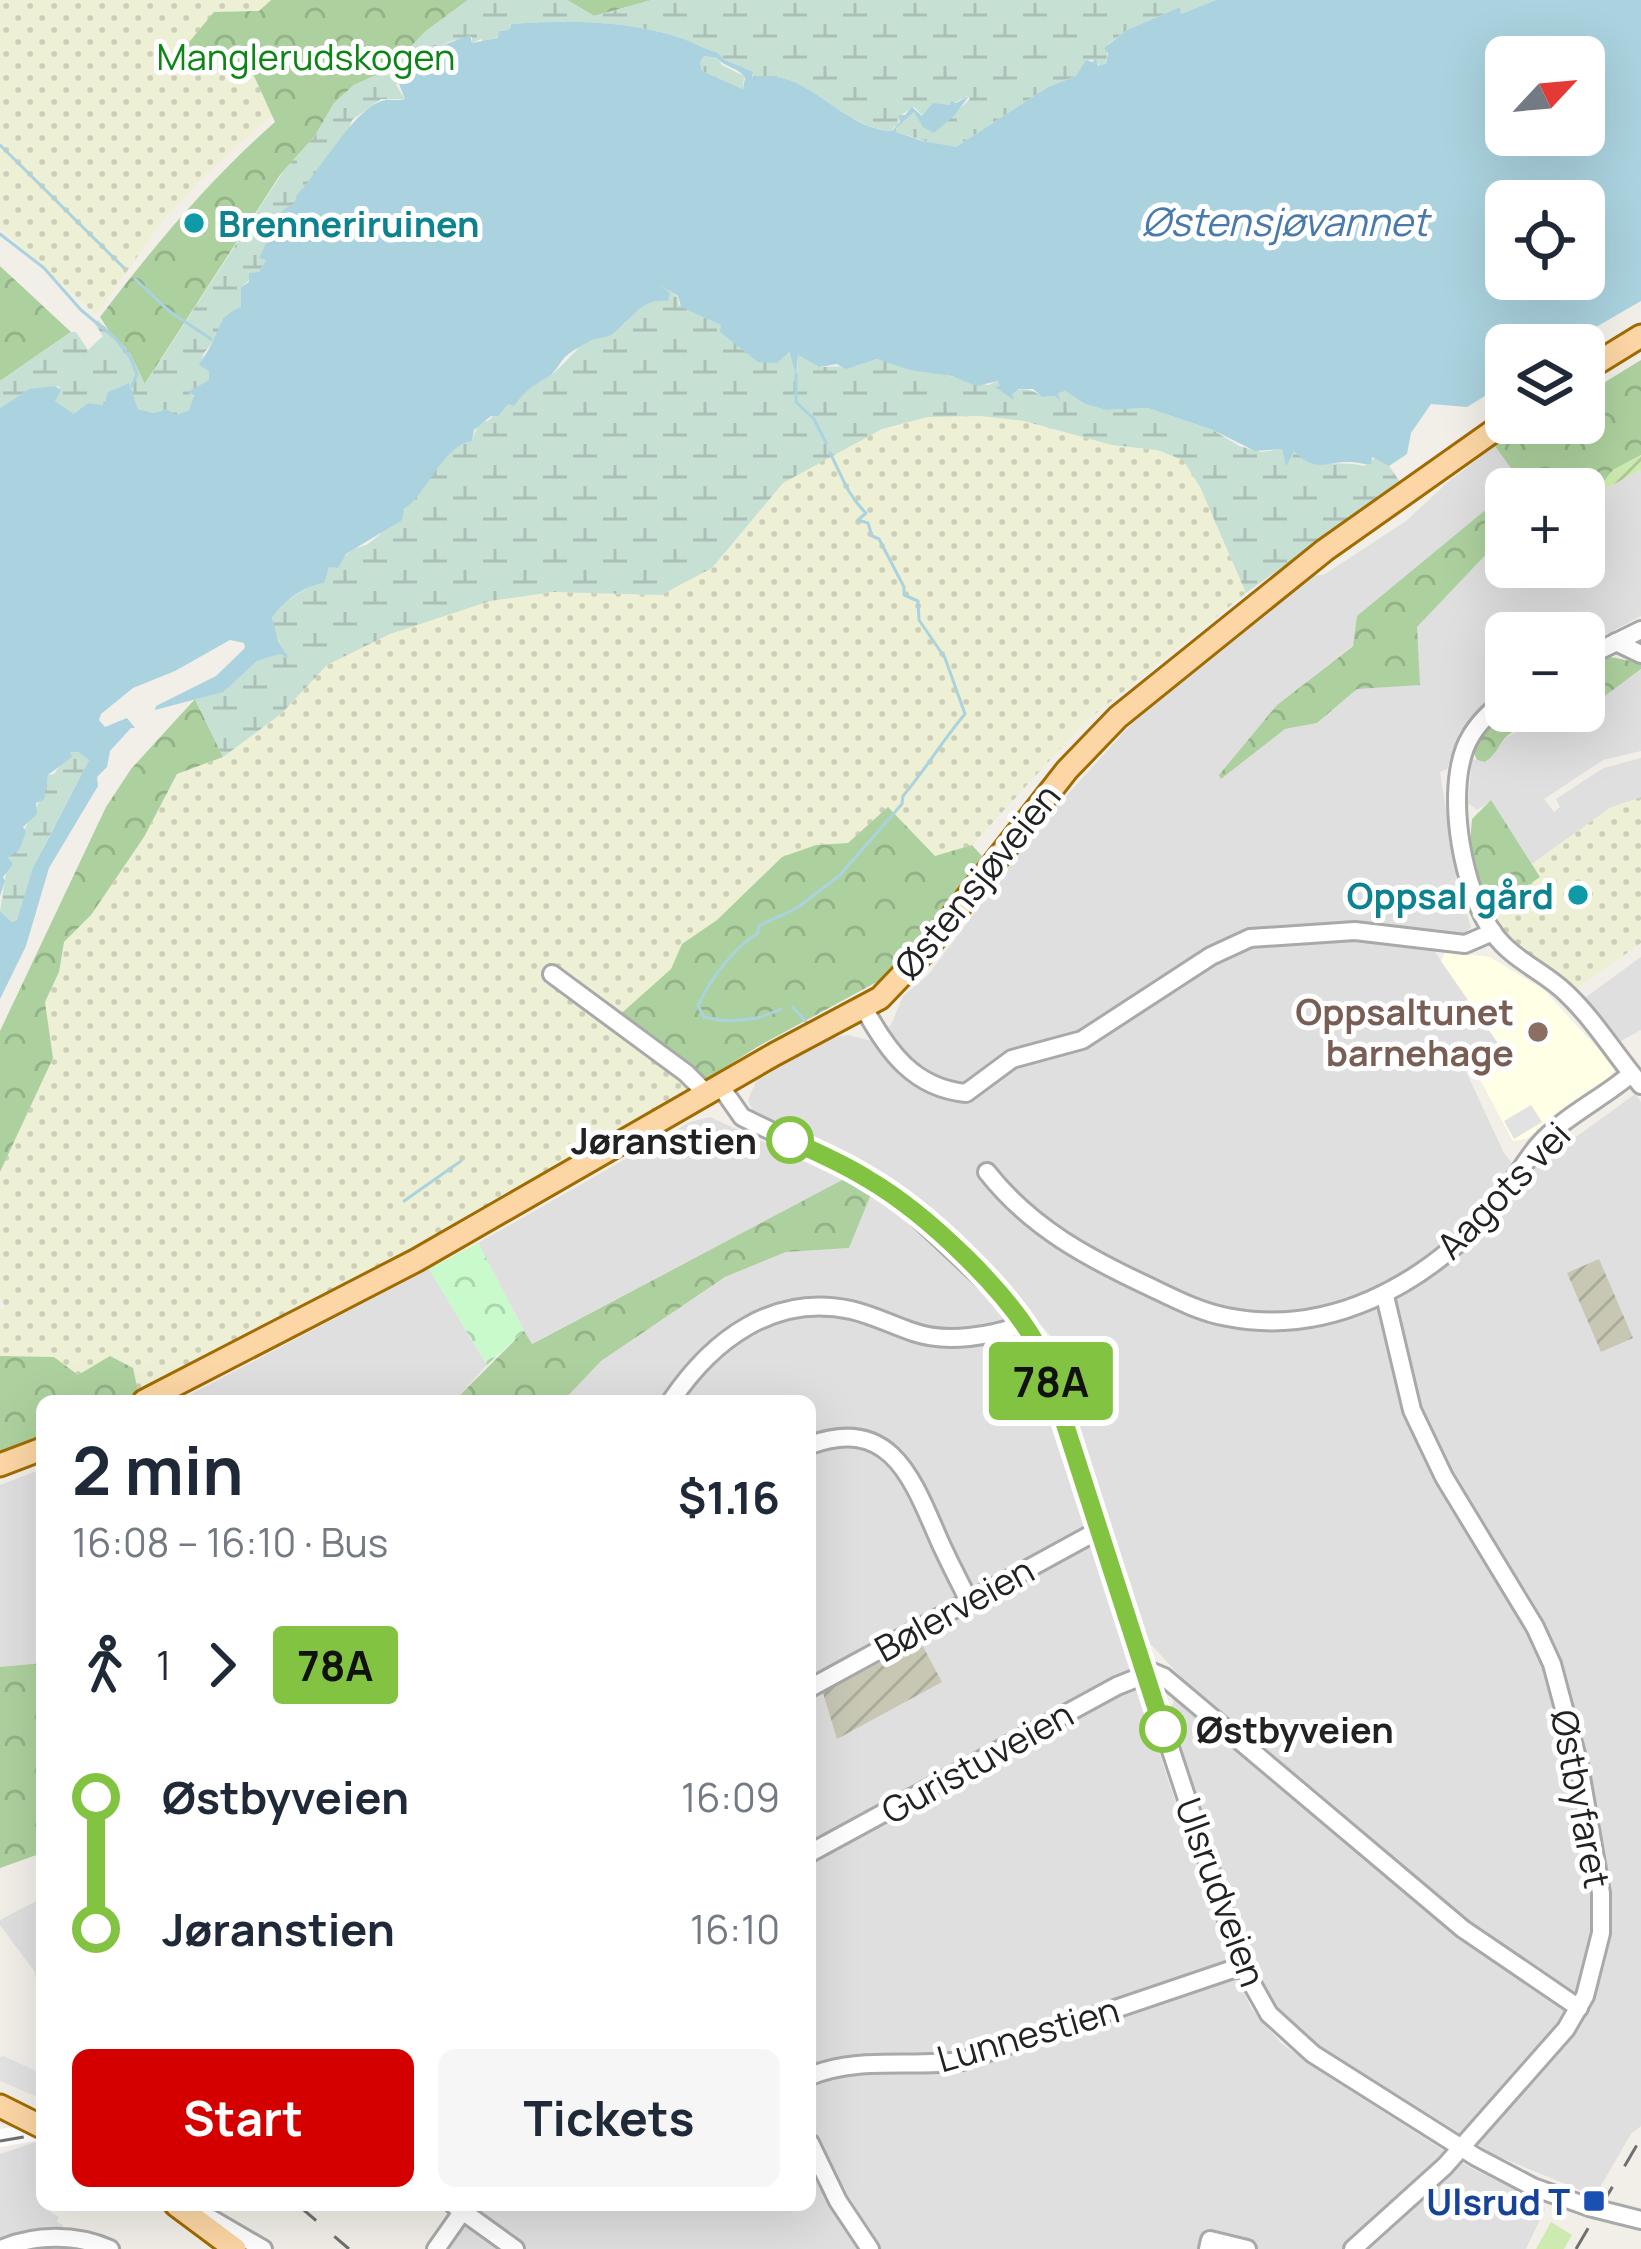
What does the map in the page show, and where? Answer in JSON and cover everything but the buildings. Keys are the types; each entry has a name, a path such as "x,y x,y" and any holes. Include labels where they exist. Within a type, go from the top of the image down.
{"main road":[{"path":"1605,358 1641,336"},
{"name":"Østensjøveien","path":"156,1395 418,1260 864,1008 906,974 1067,770 1130,706 1325,550 1485,437"},
{"path":"0,1465 36,1450"},
{"path":"0,2107 36,2124"},
{"path":"189,2211 240,2245"}],"street":[{"path":"1605,648 1641,630"},
{"path":"1616,642 1641,653"},
{"path":"1485,716 1458,770 1470,884 1493,932 1583,1010 1636,1080"},
{"path":"864,1008 901,1064 938,1088 966,1093 1012,1059 1082,1040 1211,956 1250,938 1355,931 1465,944 1493,932"},
{"name":"Ulsrudveien","path":"552,974 745,1118 886,1191 942,1237 1024,1324 1044,1359 1242,1966 1262,2003 1296,2042 1460,2147 1533,2187 1641,2219"},
{"name":"Aagots vei","path":"987,1172 1059,1240 1094,1261 1219,1316 1300,1320 1385,1296 1436,1262 1487,1215 1538,1146 1636,1080"},
{"name":"Østbyfaret","path":"1353,2249 1460,2147 1557,2040 1579,2008 1595,1970 1602,1909 1567,1709 1535,1628 1454,1495 1412,1410 1385,1296"},
{"path":"676,1395 712,1349 754,1321 782,1311 844,1309 929,1336 985,1335 1024,1324"},
{"path":"816,1444 852,1438 874,1442 898,1460 914,1483 969,1601"},
{"name":"Bølerveien","path":"816,1685 1099,1530"},
{"path":"1145,1672 1164,1677 1463,1929 1579,2008"},
{"name":"Guristuveien","path":"816,1850 1145,1672"},
{"name":"Lunnestien","path":"816,2075 868,2062 928,2065 962,2061 1242,1966"},
{"path":"816,2155 838,2201 870,2249"},
{"path":"441,2242 456,2211"},
{"path":"462,2211 515,2249"},
{"path":"2,2249 39,2238 67,2238 110,2249"},
{"path":"240,2245 263,2249"},
{"path":"1209,2245 1247,2249"}],"shaded area":[{"path":"0,0 271,0 259,11 214,12 210,58 248,63 272,115 202,178 161,223 96,315 0,228"},
{"path":"928,417 1024,421 1184,460 1246,593 1084,723 972,845 935,856 888,808 848,843 816,845 782,857 717,920 682,944 672,969 702,1082 640,1121 414,1247 138,1391 133,1368 78,1375 53,1357 0,1356 0,1310 4,1307 0,1294 0,1172 53,1058 45,1002 59,972 64,942 91,915 144,837 178,774 223,757 282,713 327,665 390,634 490,601 553,592 661,595 712,568 783,483 838,449 882,429"},
{"path":"1495,446 1510,468 1485,468 1485,510 1353,645 1277,705 1221,779 1285,729 1317,723 1357,689 1485,555 1485,588 1605,588 1605,489 1641,470 1641,616 1605,635 1605,612 1485,612 1485,705 1459,733 1447,769 1440,772 1457,880 1471,927 1460,938 1438,935 1435,952 1502,1049 1476,1065 1469,1059 1462,1063 1504,1153 1523,1177 1569,1131 1576,1137 1635,1094 1641,1102 1641,2126 1631,2134 1595,2196 1495,2155 1302,2035 1283,2015 1249,1954 1172,1721 1170,1712 1181,1677 1146,1639 1070,1405 1082,1369 956,1236 886,1176 752,1110 748,1100 756,1081 831,1038 848,1035 872,1041 891,1025 903,996 928,975 1039,826 1143,711 1313,576 1325,574 1406,521"},
{"path":"1641,669 1641,751 1603,760 1544,799 1554,812 1560,807 1556,799 1591,776 1641,758 1641,797 1610,808 1532,864 1491,801 1477,810 1468,803 1472,759 1486,762 1516,732 1605,732 1605,695"},
{"name":"Oppsal gård","path":"1641,797 1641,943 1576,989 1505,935 1490,912 1539,878 1532,864 1610,808"},
{"name":"Oppsaltunet barnehage","path":"1445,952 1490,957 1544,990 1615,1067 1608,1081 1526,1139 1513,1141 1475,1070 1481,1060 1502,1049 1441,961"},
{"path":"1641,957 1641,1030 1617,1043 1582,1000"},
{"path":"1531,1105 1542,1122 1514,1139 1504,1121"},
{"path":"710,1117 844,1179 531,1344 478,1243 690,1122"},
{"path":"872,1192 982,1291 1026,1351 1226,1954 1251,2008 1281,2043 1329,2077 1471,2168 1541,2202 1545,2209 1526,2249 446,2249 469,2218 462,2211 816,2211 816,1395 569,1395 601,1361 725,1277 786,1252 849,1248"},
{"path":"1599,1259 1633,1338 1601,1352 1567,1273"},
{"path":"429,1269 487,1365 460,1395 189,1395"},
{"path":"36,1471 36,1664 0,1667 0,1485"},
{"path":"920,1641 942,1682 837,1739 823,1693"},
{"path":"36,1901 36,1978 0,1925 0,1920"},
{"path":"0,2057 36,2071 36,2096 0,2081"},
{"path":"36,2142 36,2211 52,2211 59,2217 63,2233 122,2249 0,2249 0,2154"}],"green space":[{"name":"Manglerudskogen","path":"271,0 468,0 426,31 388,70 354,85 334,103 315,136 280,175 144,385 100,317 183,215 275,122 248,63 210,58 185,47 214,12 259,11"},
{"path":"468,0 567,0 594,16 652,0 1216,0 1181,14 1180,7 1127,30 1108,44 1106,64 1100,67 1089,60 1076,76 1048,87 956,147 896,132 895,125 892,131 877,129 796,83 778,77 752,79 753,73 718,53 655,31 593,22 510,24 509,30 499,31 499,37 483,42 472,43 472,37 450,42 396,85 405,99 381,99 352,120 347,135 277,219 260,257 266,260 241,287 241,307 204,353 201,362 210,371 209,380 189,393 194,397 189,410 176,415 138,409 129,383 113,390 104,405 88,403 74,415 55,401 60,387 56,386 26,391 0,408 0,381 71,332 76,332 88,350 103,336 95,324 98,320 129,351 145,384 285,169 315,136 334,103 354,85 388,70 426,31","holes":["970,99 934,133 914,112 898,124 901,115 914,107 923,116 936,104"]},
{"path":"567,0 652,0 594,16"},
{"path":"704,56 717,58 744,76 743,89 702,71"},
{"path":"0,266 71,332 0,381"},
{"path":"660,284 678,297 679,305 721,325 766,361 788,352 797,371 798,355 819,367 855,366 877,359 988,385 998,381 998,389 1011,394 1026,390 1059,400 1058,392 1065,391 1106,410 1148,408 1261,452 1282,449 1286,465 1294,450 1327,463 1364,466 1376,457 1400,482 1246,593 1200,487 1183,460 1024,421 928,417 882,429 783,483 712,568 661,595 553,592 490,601 390,634 327,665 282,713 223,757 195,699 223,691 257,661 280,654 288,659 272,616 295,595 323,583 329,567 389,526 438,465 472,441 481,423 554,372 586,343 608,336 645,305 664,300"},
{"path":"1641,360 1641,455 1613,470 1605,480 1605,468 1511,468 1495,446 1605,444 1605,382"},
{"path":"1641,455 1641,470 1605,489 1613,470"},
{"path":"1485,510 1485,555 1417,627 1420,685 1357,689 1317,723 1285,729 1221,779 1219,775 1277,705 1353,646 1357,616"},
{"path":"1605,656 1641,663 1641,669 1605,696"},
{"path":"195,699 223,757 177,774 144,837 91,915 64,942 59,972 45,1002 53,1058 0,1172 0,1031 106,807 131,769"},
{"path":"1485,731 1514,732 1485,762 1474,753"},
{"path":"70,752 89,760 43,848 17,920 12,922 0,911 8,859 43,795 48,775 54,774"},
{"path":"1491,800 1540,877 1490,912 1474,867 1471,831 1472,819"},
{"path":"888,807 935,856 972,845 982,856 899,970 702,1082 615,1019 671,969 682,944 717,920 782,857 816,845 848,843"},
{"path":"844,1179 872,1192 849,1248 786,1252 725,1277 601,1361 569,1395 460,1395 524,1331 532,1344"},
{"path":"478,1243 524,1331 487,1365 429,1269"},
{"path":"0,1356 54,1357 78,1375 110,1356 133,1368 138,1391 131,1395 36,1395 36,1439 0,1453"},
{"path":"36,1664 36,1855 0,1868 0,1667"},
{"path":"1551,2222 1572,2235 1564,2249 1536,2249"}],"water":[{"name":"Østensjøvannet","path":"1216,0 1641,0 1641,301 1601,324 1485,324 1485,396 1467,407 1431,404 1411,433 1407,454 1389,466 1372,457 1371,464 1315,464 1294,451 1286,467 1282,449 1255,451 1213,430 1148,408 1106,410 1065,391 1058,393 1060,401 1055,396 1042,397 1033,389 1019,389 1012,394 1014,400 995,387 1000,386 998,381 976,386 877,359 846,369 837,364 819,367 798,355 796,374 789,352 777,363 758,362 720,332 721,325 681,307 678,296 660,285 670,293 668,301 644,306 611,335 566,356 551,375 514,406 508,404 498,416 491,416 474,430 472,441 443,461 404,509 402,520 346,554 338,568 329,567 324,583 301,591 283,605 272,617 289,659 280,654 257,661 223,692 155,710 216,676 245,648 244,643 230,640 133,688 101,714 99,720 105,727 127,718 135,728 110,751 107,767 97,777 98,786 49,868 26,946 0,999 0,911 12,922 17,920 33,868 89,760 70,752 72,757 48,775 44,800 36,803 37,814 23,827 26,832 19,850 8,858 13,864 3,877 0,896 0,408 29,389 55,386 61,390 55,401 74,414 88,403 104,405 108,392 129,383 138,409 153,413 166,409 176,415 189,410 194,396 188,392 209,380 209,371 199,365 224,319 241,307 241,287 249,282 249,273 259,272 266,260 259,258 277,219 294,204 358,118 383,101 405,99 397,79 415,71 418,57 428,58 441,46 470,35 472,43 498,38 499,31 509,30 511,24 573,22 675,36 753,72 752,78 790,81 856,120 892,131 900,122 899,115 912,107 922,116 933,103 950,105 969,96 934,133 923,127 914,112 896,128 896,132 923,141 956,147 1048,87 1076,76 1086,60 1093,62 1095,57 1098,66 1106,64 1104,48 1127,30 1180,7 1181,14","holes":["704,56 717,58 745,78 743,89 702,71"]}],"pier":[{"path":"36,2123 36,2141 0,2147 0,2129"}],"waterway":[{"path":"0,145 124,268"},
{"path":"0,234 44,268 81,310 116,339 137,374 132,386"},
{"path":"135,279 169,311 211,339"},
{"path":"796,374 796,402 814,419 826,443"},
{"path":"781,1009 734,1021 704,1017 698,1006 723,965 758,933 759,926 797,908 839,876 902,804 903,796 965,714 945,658 919,620 918,601 904,595 879,539 872,536 868,523 858,520 866,513 830,453"},
{"path":"793,1007 807,1023"},
{"path":"404,1201 461,1161"}],"railway":[{"path":"0,2141 36,2135"},
{"path":"1576,2249 1641,2138"},
{"path":"305,2211 349,2249"}],"bus line":[{"name":"78A","path":"790,1140 869,1179 902,1204 986,1280 1024,1324 1044,1359 1163,1729"}],"place":[{"name":"Brenneriruinen","path":"194,223"},
{"name":"Oppsal gård","path":"1578,895"},
{"name":"Oppsaltunet barnehage","path":"1538,1032"},
{"name":"Jøranstien","path":"790,1140"},
{"name":"Østbyveien","path":"1163,1729"},
{"name":"Ulsrud T","path":"1594,2201"}]}
